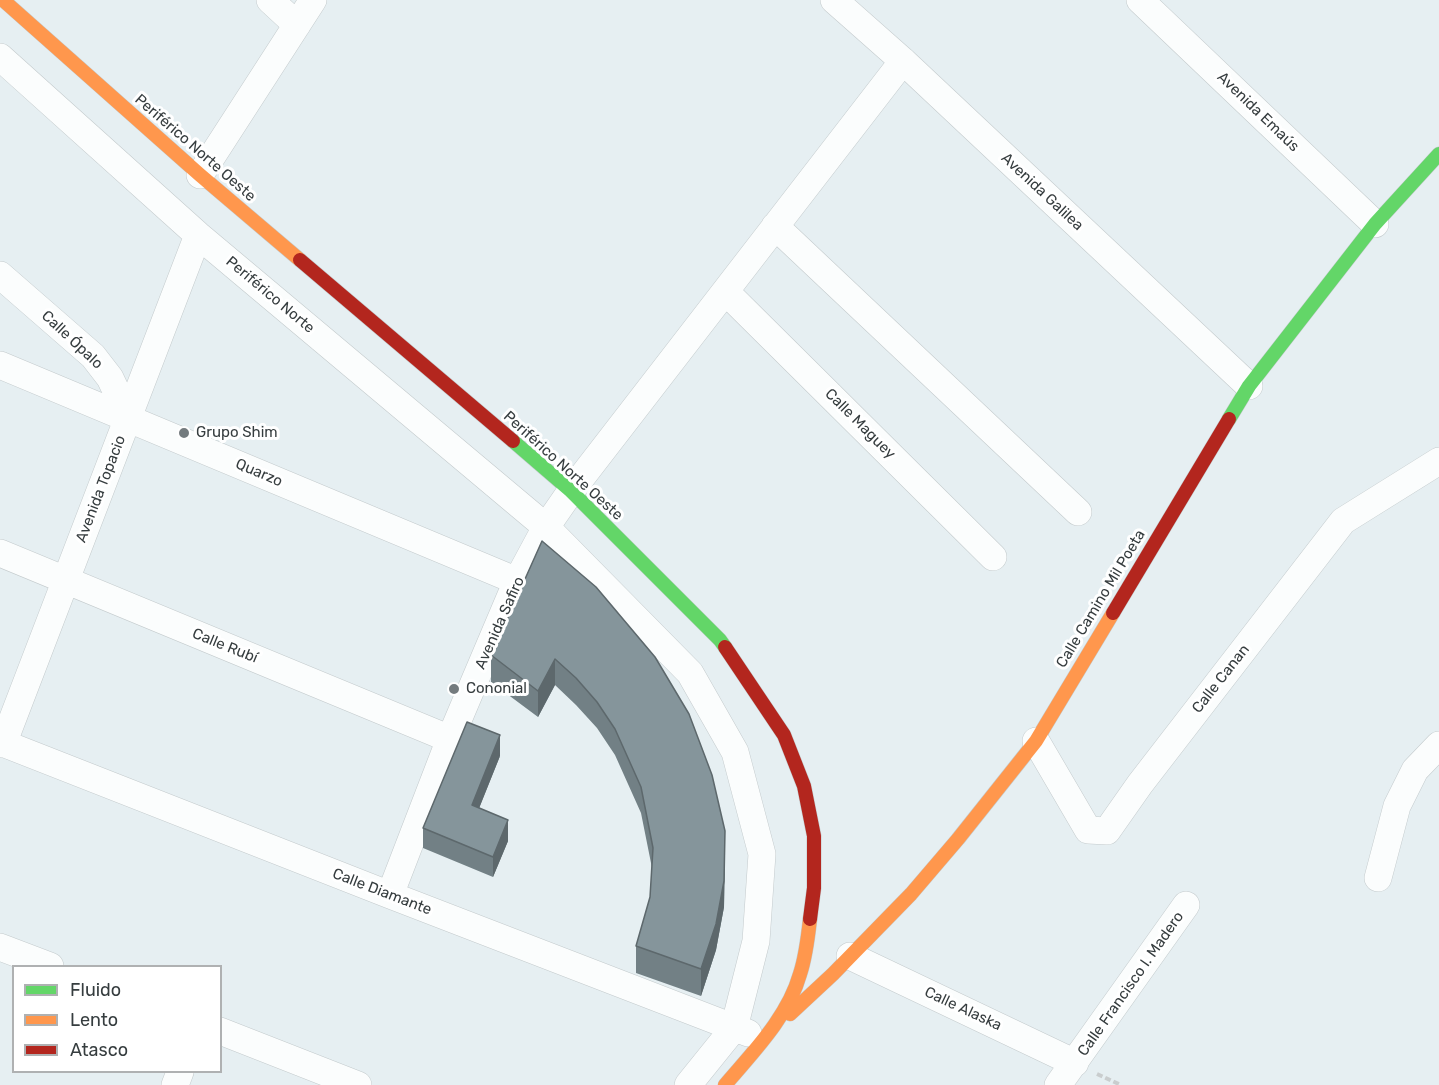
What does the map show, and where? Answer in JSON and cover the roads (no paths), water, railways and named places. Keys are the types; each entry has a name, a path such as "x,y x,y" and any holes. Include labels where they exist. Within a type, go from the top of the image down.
{"main road":[{"name":"Periférico Norte Oeste","path":"3,0 200,175 571,491 720,640 784,735 804,786 814,836 814,888 808,941 800,976 788,1002 765,1038 725,1085"},
{"name":"Calle Camino Mil Poeta","path":"765,1038 919,885 1036,741 1249,386 1375,224 1439,154"}],"street":[{"path":"270,0 297,25"},
{"path":"200,175 313,0"},
{"name":"Avenida Galilea","path":"834,0 903,61 1249,386"},
{"name":"Avenida Emaús","path":"1140,0 1375,224"},
{"name":"Periférico Norte","path":"0,57 198,235 546,527 690,673 735,752 762,854 756,940 734,1028"},
{"name":"Avenida Safiro","path":"390,896 450,739 517,581 546,527 571,491 903,61"},
{"path":"775,226 1078,512"},
{"name":"Avenida Topacio","path":"2,743 198,235"},
{"name":"Calle Ópalo","path":"0,275 93,356 110,378 129,418"},
{"name":"Calle Maguey","path":"726,292 993,556"},
{"name":"Quarzo","path":"0,365 517,581"},
{"name":"Calle Canan","path":"1036,741 1088,830 1107,831 1140,784 1343,521 1439,461"},
{"name":"Calle Rubí","path":"0,553 450,739"},
{"name":"Calle Diamante","path":"2,743 390,896 765,1038"},
{"path":"1378,878 1397,806 1415,770 1439,746"},
{"name":"Calle Francisco I. Madero","path":"1058,1085 1186,905"},
{"name":"Calle Alaska","path":"850,956 1075,1063"},
{"path":"3,957 45,965"},
{"path":"688,1085 734,1028"},
{"path":"222,1032 358,1085"}],"place":[{"name":"Grupo Shim","path":"184,433"},
{"name":"Cononial","path":"454,689"}]}
